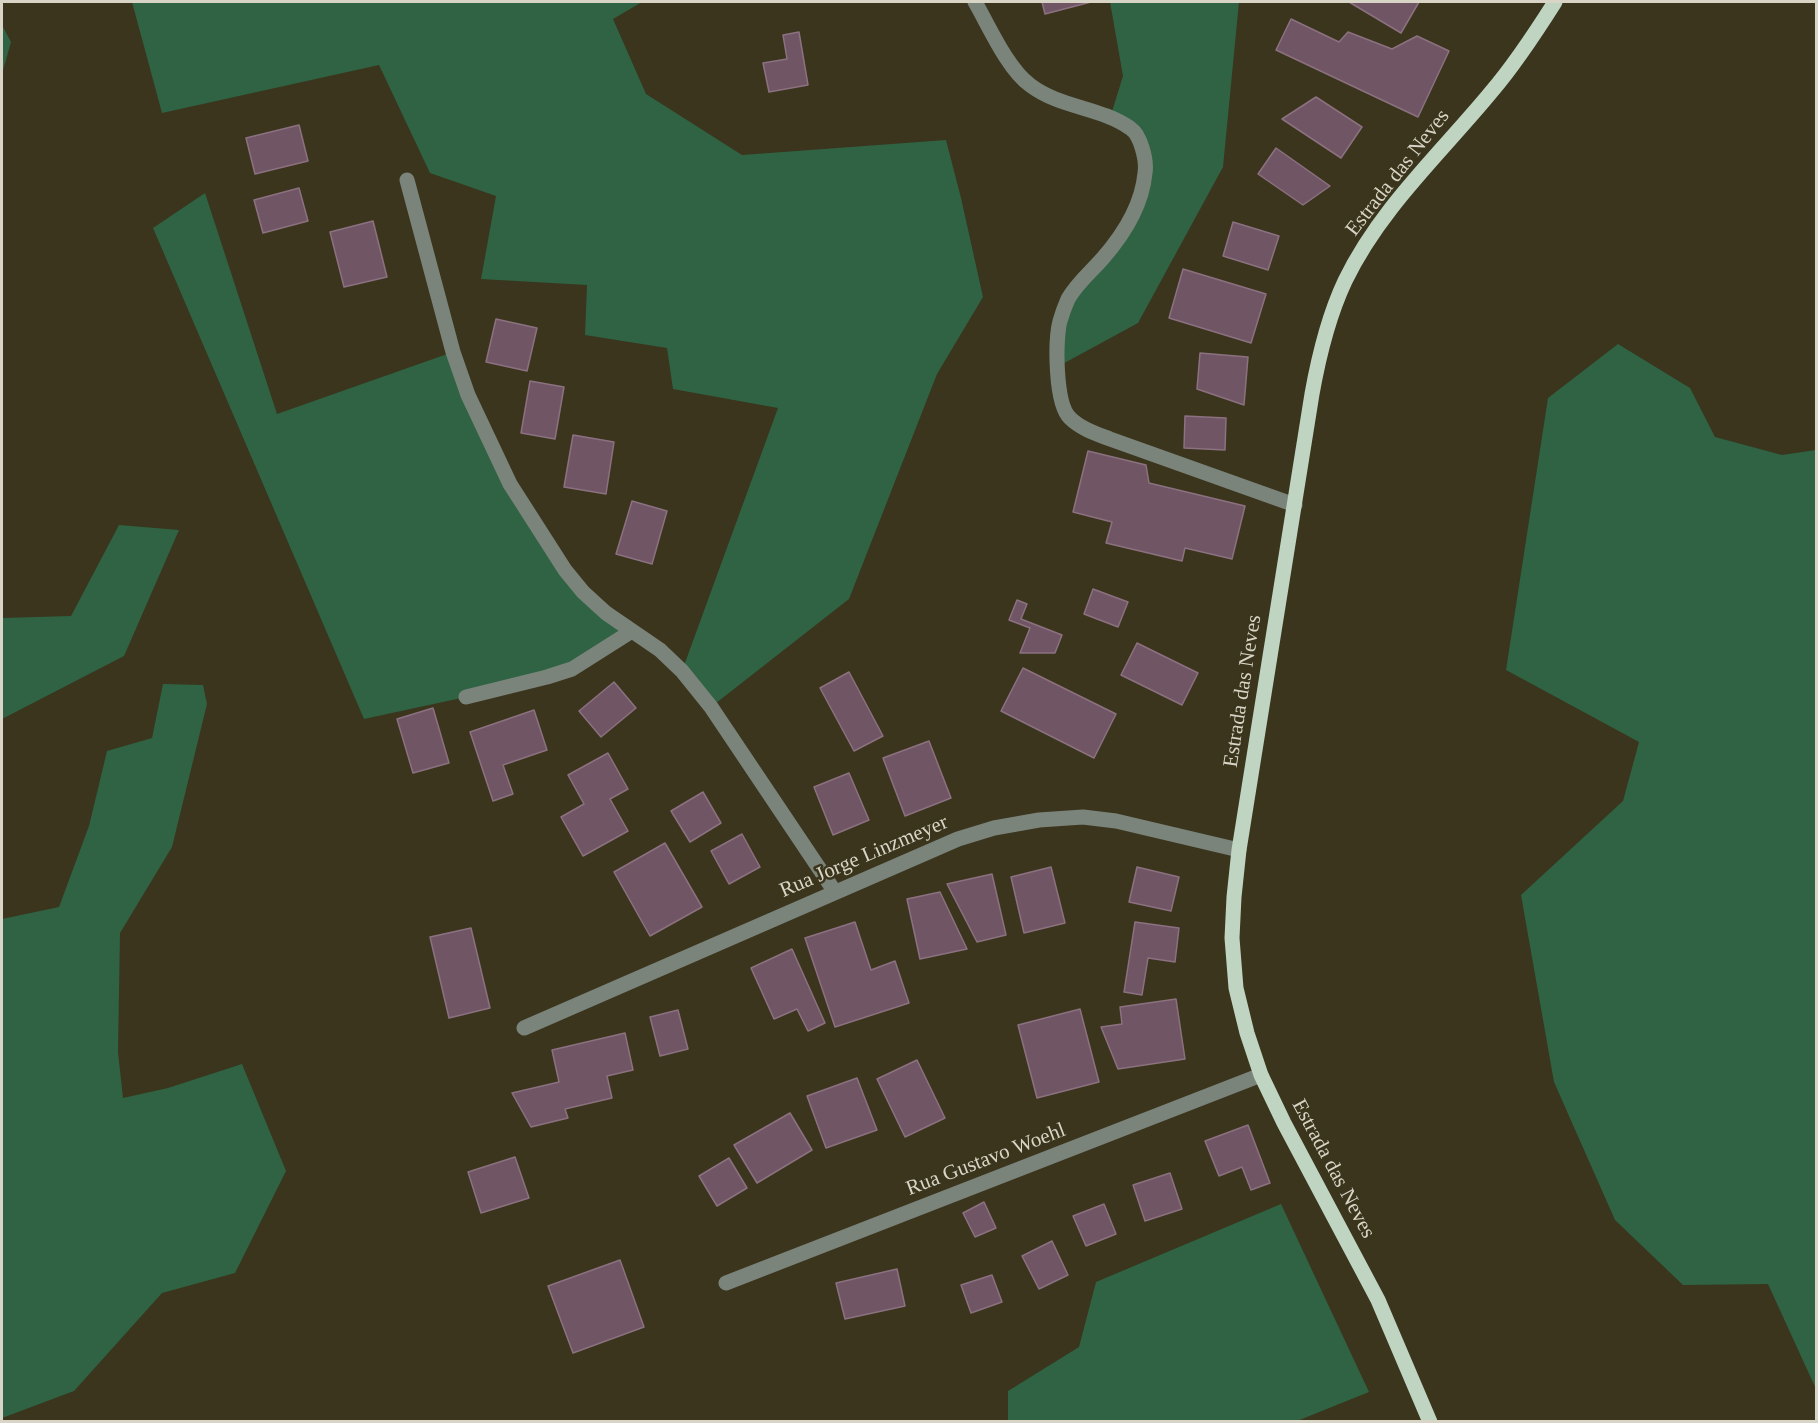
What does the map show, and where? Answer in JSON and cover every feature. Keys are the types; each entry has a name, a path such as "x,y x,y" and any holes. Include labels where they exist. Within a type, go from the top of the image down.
{"main road":[{"name":"Estrada das Neves","path":"1430,1422 1378,1300 1261,1075 1247,1033 1236,988 1232,938 1233,897 1319,356 1330,317 1365,247 1392,208 1492,91 1532,38 1555,2"}],"street":[{"path":"975,2 1011,66 1029,85 1051,98 1110,118 1132,129 1143,148 1146,172 1130,223 1104,258 1082,280 1068,299 1060,321 1059,386 1068,417 1088,430 1110,439 1295,505"},
{"path":"407,180 453,352 468,395 510,484 565,570 583,592 606,613 660,650 675,664 711,707 835,892"},
{"path":"466,697 572,669 632,631"},
{"name":"Rua Jorge Linzmeyer","path":"524,1028 958,839 994,828 1039,820 1083,817 1116,821 1239,850"},
{"name":"Rua Gustavo Woehl","path":"726,1283 1261,1075"}],"green space":[{"path":"132,2 642,2 613,19 646,94 742,155 946,140 983,297 937,374 849,599 711,707 682,671 778,408 673,389 667,348 585,335 587,285 481,279 496,196 430,173 379,65 162,113"},
{"path":"1110,2 1239,2 1223,167 1138,323 1057,367 1060,321 1130,223 1143,149 1110,118 1123,76"},
{"path":"2,25 11,42 2,74"},
{"path":"205,193 277,414 453,352 468,395 565,570 632,631 594,655 480,694 364,719 153,228"},
{"path":"1618,344 1690,388 1715,437 1782,455 1816,450 1816,1389 1768,1284 1683,1285 1615,1220 1554,1082 1521,895 1623,801 1639,742 1506,670 1548,398"},
{"path":"119,525 179,530 124,656 2,719 2,618 71,616"},
{"path":"163,684 203,685 207,704 172,847 120,933 118,1052 123,1098 168,1088 242,1064 286,1171 235,1273 162,1293 74,1391 2,1418 2,919 59,907 89,826 107,751 152,738"},
{"path":"1281,1204 1369,1392 1297,1421 1008,1421 1008,1391 1079,1347 1096,1282"}],"building":[{"path":"1042,2 1091,2 1045,14"},
{"path":"1349,2 1419,2 1401,33"},
{"path":"1291,19 1339,42 1348,32 1392,49 1417,36 1449,51 1418,117 1276,50"},
{"path":"799,32 808,85 769,92 763,63 787,59 783,35"},
{"path":"1316,97 1362,127 1341,158 1282,119"},
{"path":"299,125 308,161 255,174 246,138"},
{"path":"1276,148 1330,186 1303,205 1258,174"},
{"path":"299,188 308,221 263,233 254,200"},
{"path":"373,221 387,277 344,287 330,232"},
{"path":"1233,222 1279,236 1268,270 1223,256"},
{"path":"1183,269 1266,294 1251,343 1169,318"},
{"path":"496,319 537,328 527,371 486,362"},
{"path":"1200,353 1248,357 1244,405 1197,389"},
{"path":"530,381 564,387 555,439 521,433"},
{"path":"1185,416 1226,418 1225,450 1184,448"},
{"path":"573,435 614,442 606,494 564,487"},
{"path":"1088,451 1146,465 1149,483 1245,506 1232,559 1185,548 1182,561 1106,543 1112,522 1073,512"},
{"path":"632,501 667,511 652,564 616,554"},
{"path":"1093,589 1128,602 1118,627 1084,614"},
{"path":"1017,600 1027,604 1021,619 1062,635 1055,653 1020,653 1030,628 1009,620"},
{"path":"1137,643 1198,673 1182,705 1121,675"},
{"path":"1023,668 1116,714 1094,758 1001,711"},
{"path":"849,672 883,736 854,751 820,688"},
{"path":"614,682 636,708 601,737 579,711"},
{"path":"433,708 449,763 413,773 397,719"},
{"path":"534,710 547,750 503,765 513,794 493,801 470,732"},
{"path":"929,741 951,798 905,816 883,758"},
{"path":"608,753 628,789 610,799 628,831 583,856 561,817 584,804 568,775"},
{"path":"849,773 869,820 833,835 814,787"},
{"path":"703,792 721,823 690,842 671,811"},
{"path":"742,834 760,867 729,884 711,851"},
{"path":"665,843 702,907 650,936 614,872"},
{"path":"1051,867 1065,923 1024,933 1011,877"},
{"path":"1137,867 1179,877 1171,911 1129,902"},
{"path":"992,874 1006,935 977,942 947,884"},
{"path":"940,892 967,949 920,959 907,899"},
{"path":"855,922 871,970 895,961 909,1003 835,1027 805,938"},
{"path":"1135,922 1179,928 1175,962 1148,958 1142,995 1124,992"},
{"path":"471,928 490,1008 449,1018 430,937"},
{"path":"792,949 825,1023 808,1031 797,1009 774,1019 751,968"},
{"path":"1176,999 1185,1059 1118,1069 1101,1027 1122,1024 1120,1007"},
{"path":"1080,1009 1099,1082 1037,1098 1018,1025"},
{"path":"678,1010 688,1049 660,1056 650,1017"},
{"path":"625,1033 633,1070 607,1076 612,1098 565,1109 568,1118 531,1127 512,1093 559,1082 552,1050"},
{"path":"917,1060 945,1118 905,1137 877,1079"},
{"path":"857,1078 877,1130 826,1148 807,1096"},
{"path":"790,1113 812,1150 757,1183 734,1145"},
{"path":"1248,1125 1270,1183 1251,1190 1242,1167 1219,1176 1205,1141"},
{"path":"515,1157 529,1198 481,1213 468,1172"},
{"path":"729,1158 747,1188 717,1206 699,1176"},
{"path":"1170,1173 1182,1209 1145,1221 1133,1185"},
{"path":"984,1202 996,1228 975,1237 963,1213"},
{"path":"1104,1204 1116,1234 1086,1246 1073,1216"},
{"path":"1052,1241 1068,1275 1039,1289 1022,1256"},
{"path":"620,1260 644,1327 573,1353 548,1286"},
{"path":"897,1269 905,1306 845,1319 836,1283"},
{"path":"992,1275 1002,1302 971,1313 961,1285"}]}
